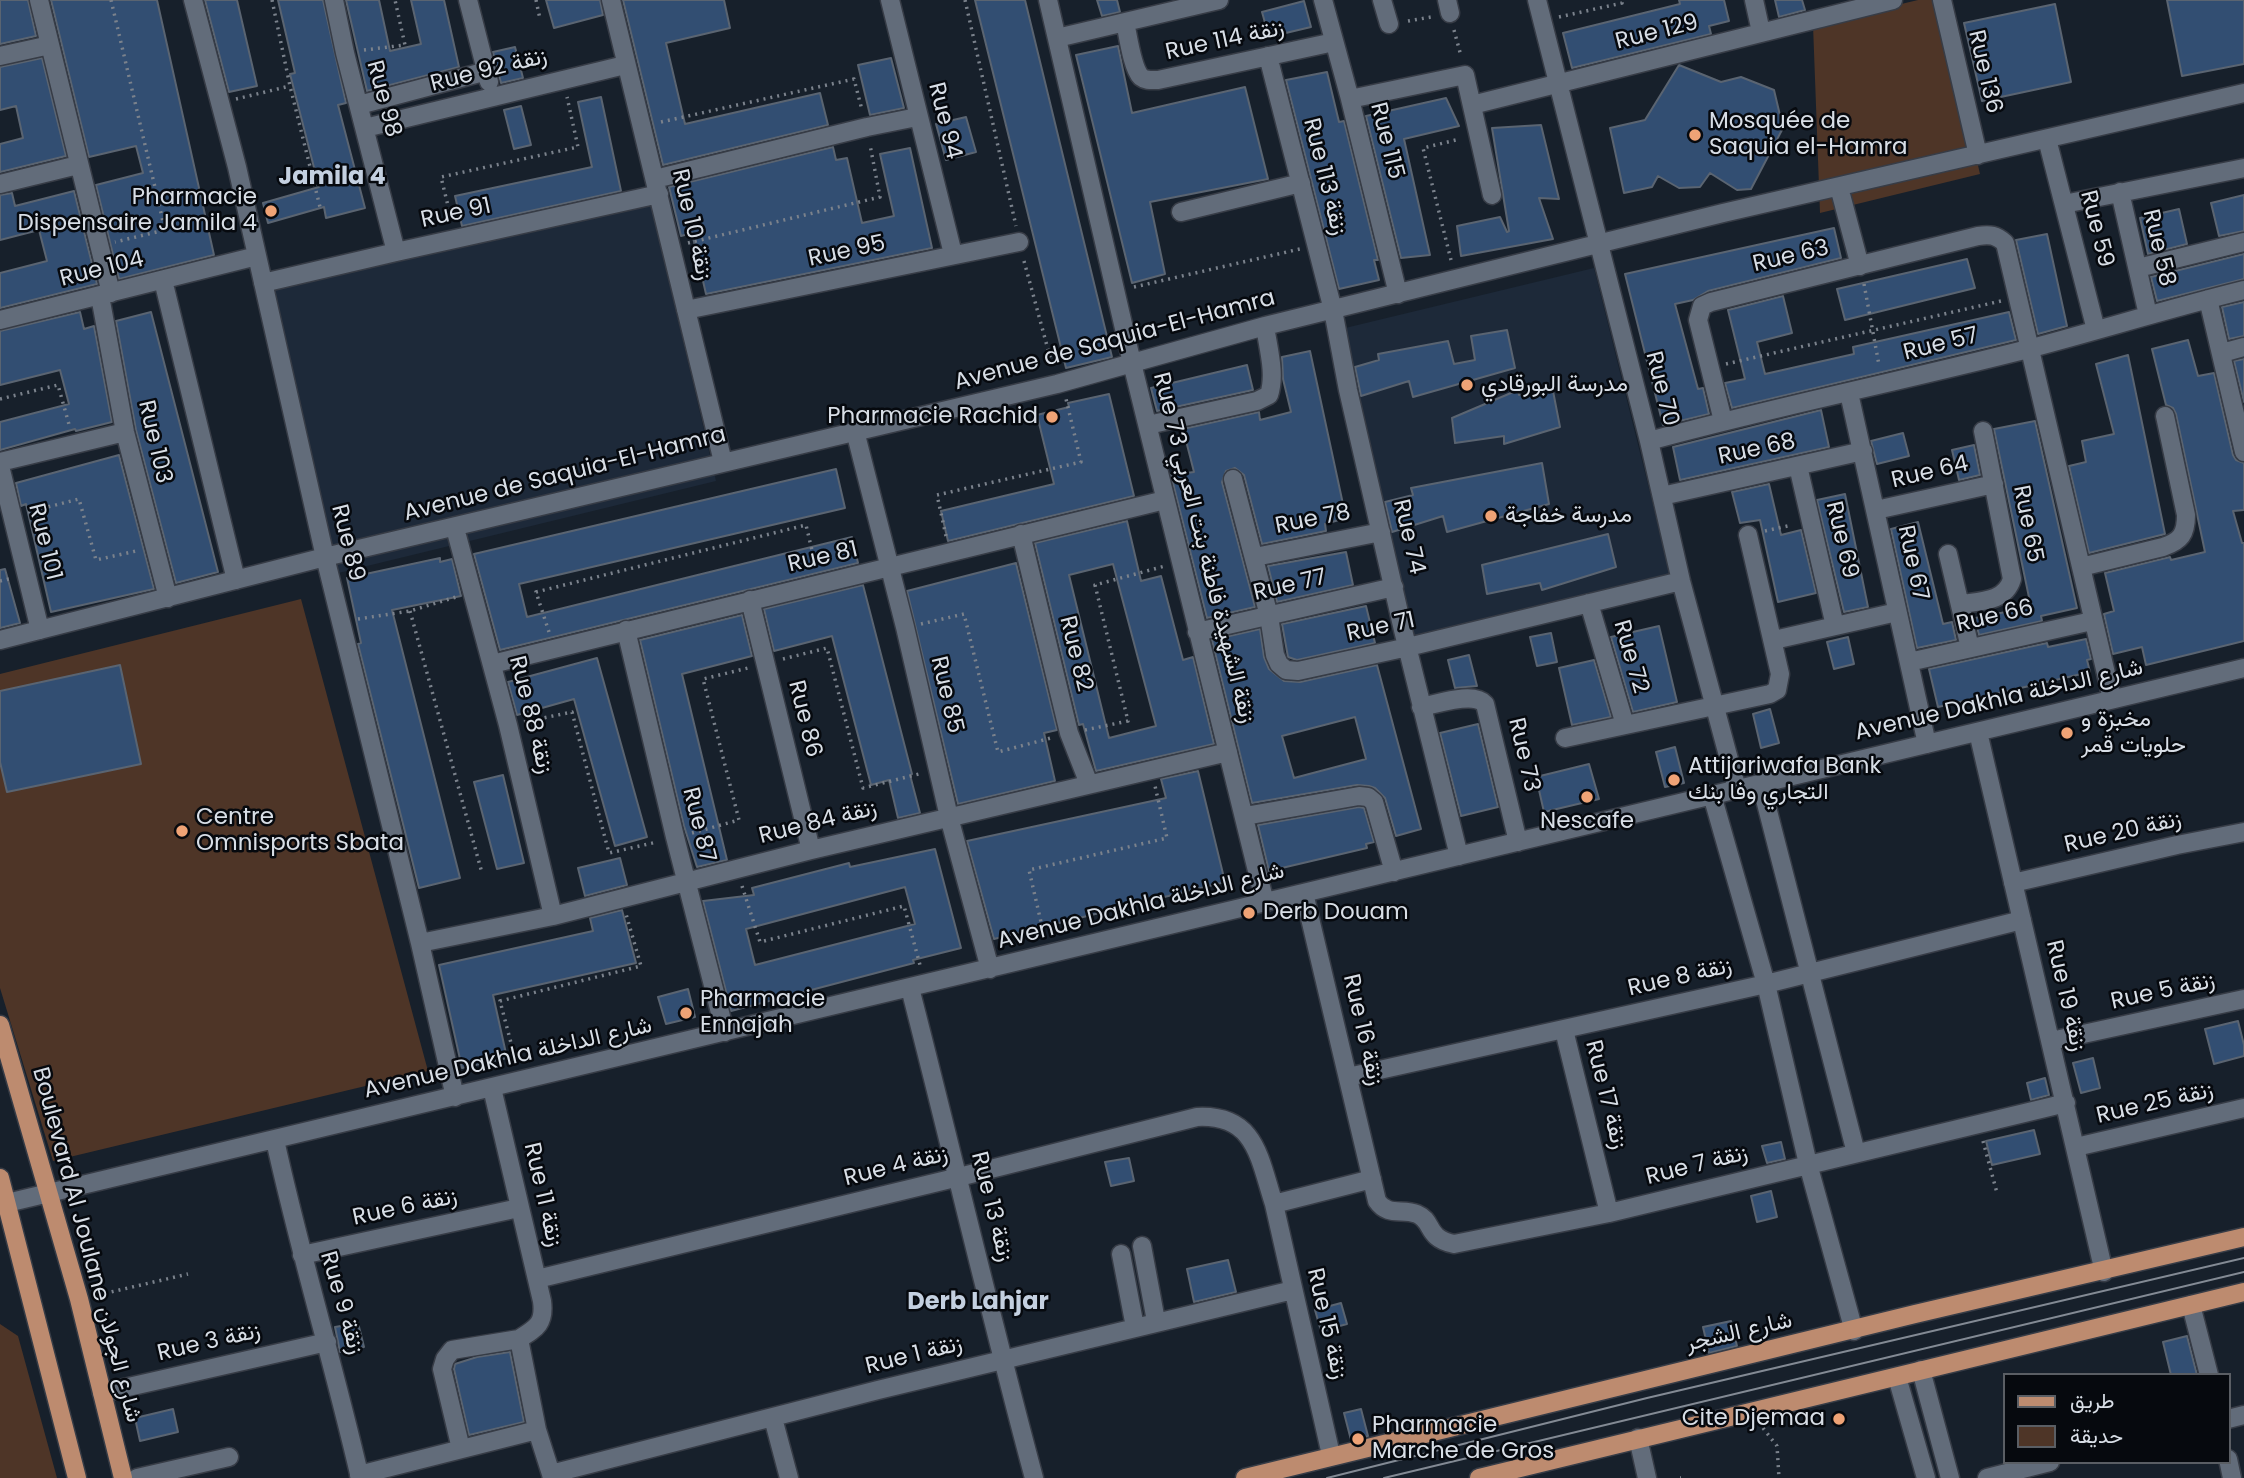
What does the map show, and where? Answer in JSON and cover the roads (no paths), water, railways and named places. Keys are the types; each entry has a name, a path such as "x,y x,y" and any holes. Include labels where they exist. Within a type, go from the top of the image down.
{"main road":[{"name":"Boulevard Al Joulane شارع الجولان","path":"0,1025 3,1047 50,1194 79,1299 123,1478"},
{"path":"0,1178 77,1478"},
{"name":"شارع الشجر","path":"1245,1478 1331,1455 2244,1237"},
{"path":"1479,1478 1519,1473 1638,1438 1752,1413 2244,1292"}],"street":[{"name":"Rue 103","path":"39,0 100,245 125,432 168,597"},
{"name":"Rue 89","path":"193,0 257,256 325,557 455,1097"},
{"name":"Rue 98","path":"334,0 345,53 397,251"},
{"path":"468,0 493,96"},
{"name":"Rue 10 زنقة","path":"611,0 723,462"},
{"name":"Rue 94","path":"890,0 953,254"},
{"name":"Rue 73 زنقة الشهيدة فاطنة بنت العربي","path":"1048,0 1132,363 1265,903"},
{"path":"1057,38 1189,4 1219,0"},
{"name":"Rue 115","path":"1323,0 1398,294"},
{"path":"1382,0 1389,24"},
{"name":"Rue 70","path":"1537,0 1556,85 1649,441 1681,581 1737,789"},
{"path":"1754,0 1761,32"},
{"name":"Rue 129","path":"1472,105 1893,0"},
{"name":"Rue 136","path":"1942,0 1978,155"},
{"name":"Rue 114 زنقة","path":"1125,22 1135,68 1140,76 1147,80 1158,80 1334,42"},
{"path":"0,56 50,45"},
{"name":"Rue 113 زنقة","path":"1268,56 1332,310"},
{"name":"Rue 92 زنقة","path":"365,128 625,65"},
{"name":"Rue 92 زنقة","path":"359,105 487,71"},
{"path":"1350,99 1465,75 1492,194"},
{"name":"Avenue de Saquia-El-Hamra","path":"0,640 325,557 1060,383 1265,326 1455,279 2244,93"},
{"name":"Rue 91","path":"263,283 657,186 867,127 917,117"},
{"name":"Rue 59","path":"2047,139 2096,330"},
{"path":"0,184 78,165"},
{"path":"2064,204 2244,168"},
{"path":"1181,212 1301,183"},
{"path":"1839,187 1860,266"},
{"name":"Rue 58","path":"2120,192 2148,315"},
{"name":"Rue 63","path":"1723,421 1698,320 1702,306 1978,236 1990,234 2005,243 2029,348"},
{"name":"Rue 95","path":"686,310 1019,242"},
{"path":"2138,268 2244,242"},
{"name":"Rue 104","path":"0,320 257,256"},
{"path":"163,280 236,580"},
{"name":"Rue 57","path":"1649,441 2029,348 2244,290"},
{"path":"2208,299 2244,452"},
{"name":"Rue 74","path":"1332,310 1421,707 1459,856"},
{"path":"1148,425 1257,401 1269,395 1273,385 1265,326"},
{"path":"2222,352 2244,347"},
{"path":"2029,348 2112,699"},
{"name":"Rue 67","path":"1849,393 1927,744"},
{"path":"2081,567 2163,547 2183,536 2186,515 2165,416"},
{"name":"Rue 85","path":"855,431 905,627 949,817 990,969"},
{"name":"Rue 65","path":"1961,604 2002,596 2009,589 2012,579 1983,431"},
{"path":"0,464 125,432"},
{"name":"Rue 68","path":"1662,496 1863,451"},
{"name":"Rue 101","path":"0,464 40,630"},
{"name":"Rue 69","path":"1798,466 1835,625"},
{"name":"Rue 71","path":"1233,479 1255,557 1275,655 1286,670 1298,671 1408,647 1681,581"},
{"name":"Rue 64","path":"1876,510 1994,484"},
{"name":"Rue 81","path":"492,664 1165,500"},
{"name":"Rue 88 زنقة","path":"455,528 508,725 553,916"},
{"name":"Rue 78","path":"1255,557 1381,532"},
{"name":"Rue 82","path":"1021,534 1069,733 1089,784"},
{"path":"1748,535 1774,640 1897,612"},
{"path":"1948,554 1970,648"},
{"name":"Rue 77","path":"1197,632 1394,587"},
{"name":"Rue 86","path":"750,600 811,850"},
{"name":"Rue 72","path":"1589,603 1625,725"},
{"name":"Rue 66","path":"1909,663 2092,621"},
{"name":"Rue 87","path":"626,630 725,1032"},
{"name":"Rue 72","path":"1565,738 1770,694 1777,690 1780,674 1774,640"},
{"name":"Avenue Dakhla شارع الداخلة","path":"8,1203 2244,668"},
{"name":"Rue 73","path":"1421,707 1471,697 1480,699 1485,704 1518,842"},
{"name":"Rue 19 زنقة","path":"1978,732 2104,1272"},
{"name":"Rue 84 زنقة","path":"420,943 553,916 811,850 1228,752"},
{"path":"1761,784 1856,1153"},
{"path":"1712,795 1766,984 1808,1164 1854,1331"},
{"path":"1245,816 1359,796 1368,797 1374,802 1394,872"},
{"name":"Rue 20 زنقة","path":"2013,883 2244,832"},
{"name":"Rue 16 زنقة","path":"1304,893 1372,1179"},
{"name":"Rue 8 زنقة","path":"1348,1077 1766,984 2022,920"},
{"name":"Rue 13 زنقة","path":"918,986 1002,1360 1034,1478"},
{"name":"Rue 5 زنقة","path":"2050,1041 2244,999"},
{"name":"Rue 17 زنقة","path":"1564,1030 1609,1213"},
{"name":"Rue 11 زنقة","path":"492,1088 544,1313 538,1327 519,1339"},
{"name":"Rue 7 زنقة","path":"1372,1179 1377,1201 1382,1208 1389,1212 1416,1213 1433,1235 1454,1244 1609,1213 2066,1103"},
{"name":"Rue 25 زنقة","path":"2076,1147 2244,1108"},
{"name":"Rue 4 زنقة","path":"537,1279 1197,1117 1215,1116 1230,1120 1244,1130 1255,1146"},
{"name":"Rue 9 زنقة","path":"275,1140 360,1477"},
{"name":"Rue 15 زنقة","path":"1255,1146 1274,1204 1331,1455"},
{"path":"1274,1204 1372,1179"},
{"name":"Rue 6 زنقة","path":"302,1255 519,1208"},
{"path":"1142,1246 1156,1321"},
{"path":"1121,1254 1135,1327"},
{"name":"Rue 1 زنقة","path":"552,1476 1156,1321 1293,1290"},
{"path":"2191,1305 2208,1373"},
{"path":"461,1449 442,1369 445,1359 452,1350 519,1339 537,1430 552,1476"},
{"name":"Rue 3 زنقة","path":"102,1393 327,1342"},
{"path":"1921,1370 1950,1478"},
{"path":"1897,1377 1926,1478"},
{"path":"773,1418 789,1478"},
{"path":"360,1477 537,1430"},
{"path":"1638,1438 1647,1478"},
{"path":"137,1478 229,1457"},
{"path":"1987,1478 2042,1464"}],"tram line":[{"path":"1327,1478 1647,1398 2244,1258"},
{"path":"1384,1478 2244,1272"}],"place":[{"name":"Mosquée de Saquia el-Hamra","path":"1695,135"},
{"name":"Pharmacie Dispensaire Jamila 4","path":"271,211"},
{"name":"مدرسة البورقادي","path":"1467,385"},
{"name":"Pharmacie Rachid","path":"1052,417"},
{"name":"مدرسة خفاجة","path":"1491,516"},
{"name":"مخبزة و حلويات قمر","path":"2067,733"},
{"name":"Attijariwafa Bank التجاري وفا بنك","path":"1674,780"},
{"name":"Nescafe","path":"1587,797"},
{"name":"Centre Omnisports Sbata","path":"182,831"},
{"name":"Derb Douam","path":"1249,913"},
{"name":"Pharmacie Ennajah","path":"686,1013"},
{"name":"Cite Djemaa","path":"1839,1419"},
{"name":"Pharmacie Marche de Gros","path":"1358,1439"}],"district":[{"name":"Jamila 4","path":"332,178"},
{"name":"Derb Lahjar","path":"978,1303"}]}
